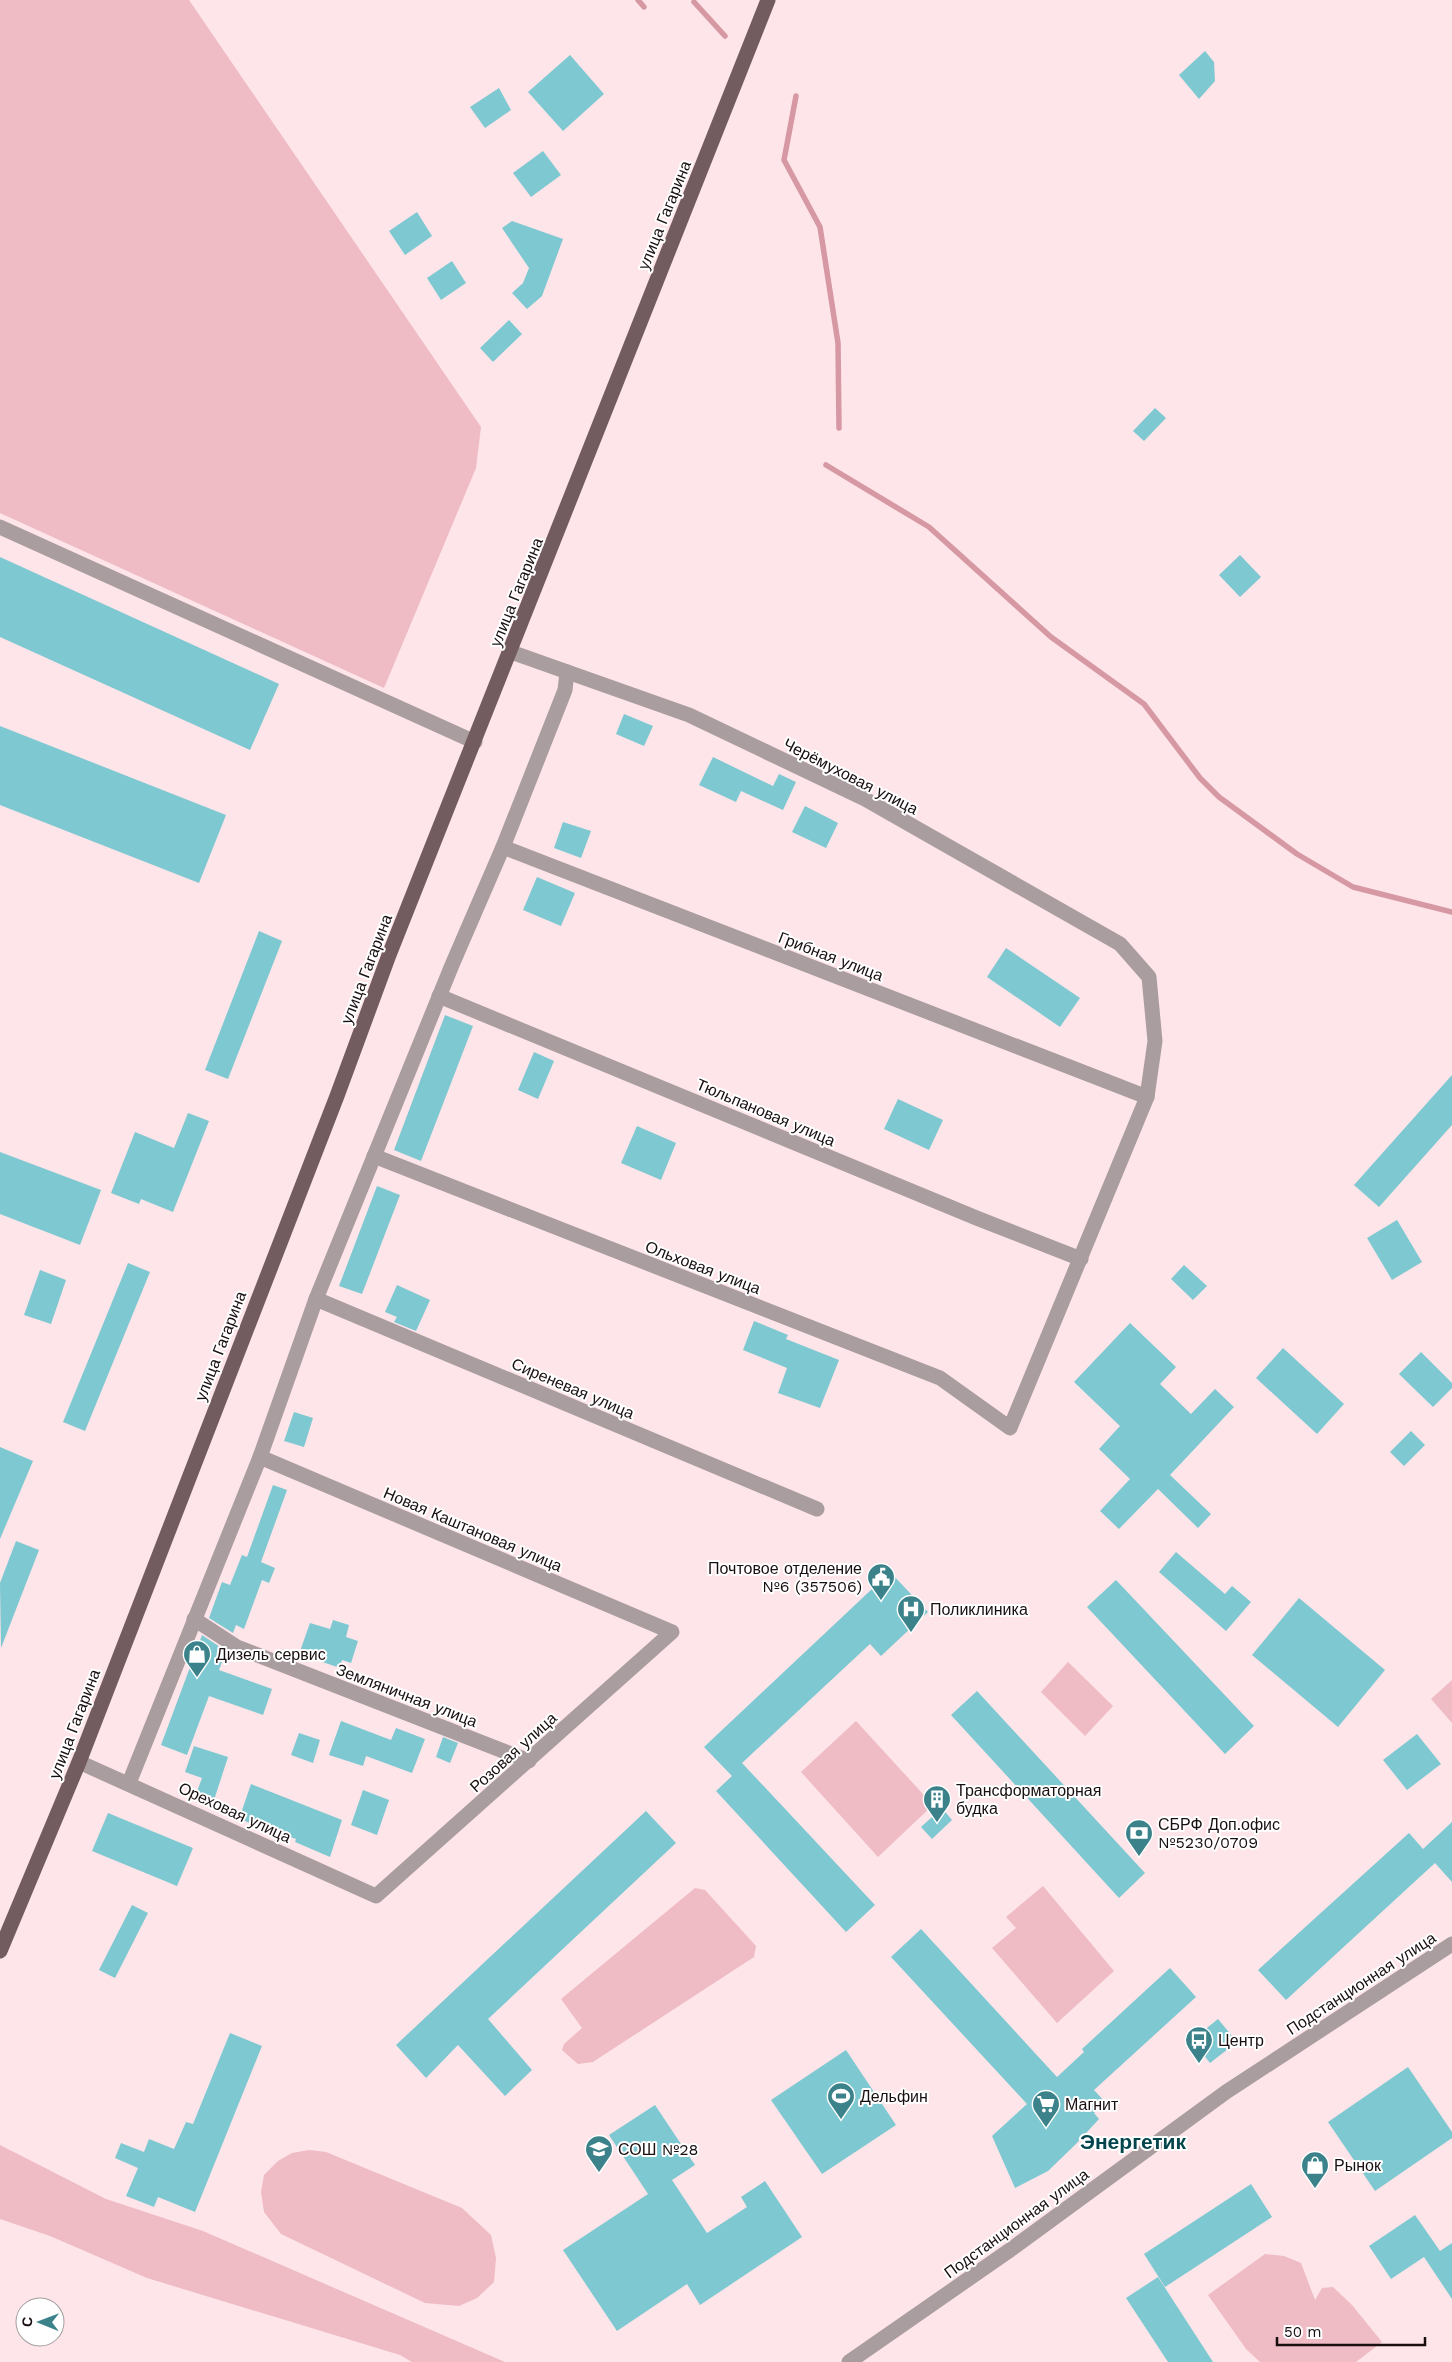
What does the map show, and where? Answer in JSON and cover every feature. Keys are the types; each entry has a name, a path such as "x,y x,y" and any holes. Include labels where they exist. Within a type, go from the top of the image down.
{"main road":[{"name":"улица Гагарина","path":"0,1951 79,1762 390,955 768,0"}],"street":[{"path":"0,526 475,742"},
{"name":"Черёмуховая улица","path":"511,652 689,715 865,799 1120,944 1149,977 1155,1041 1147,1097"},
{"path":"129,1783 260,1457 316,1299 503,847 565,690 566,672"},
{"name":"Грибная улица","path":"503,847 1147,1097"},
{"name":"Тюльпановая улица","path":"440,996 979,1219 1081,1259"},
{"path":"1081,1259 1147,1097"},
{"name":"Ольховая улица","path":"374,1156 940,1378 1010,1428 1081,1259"},
{"name":"Сиреневая улица","path":"316,1299 817,1509"},
{"name":"Новая Каштановая улица","path":"260,1457 672,1632"},
{"name":"Земляничная улица","path":"194,1620 237,1647 528,1761"},
{"name":"Розовая улица","path":"376,1896 672,1632"},
{"name":"Ореховая улица","path":"79,1762 376,1896"},
{"name":"Подстанционная улица","path":"849,2362 1010,2250 1226,2092 1452,1944"}],"shaded area":[{"path":"0,0 189,0 481,427 476,468 384,688 0,513"},
{"path":"1068,1662 1113,1706 1085,1736 1041,1692"},
{"path":"1452,1680 1452,1723 1431,1699"},
{"path":"856,1721 933,1805 878,1857 801,1772"},
{"path":"1043,1886 1114,1971 1057,2023 992,1948 1016,1928 1006,1917"},
{"path":"695,1888 705,1890 756,1946 754,1957 593,2062 578,2064 562,2050 564,2044 582,2028 561,1999"},
{"path":"0,2145 106,2199 203,2231 505,2362 412,2362 400,2355 147,2278 50,2236 0,2219"},
{"path":"309,2150 326,2152 462,2208 491,2235 496,2258 494,2282 477,2298 459,2306 425,2303 281,2234 264,2212 261,2192 264,2175 278,2161 292,2153"},
{"path":"1265,2254 1284,2256 1301,2263 1315,2300 1322,2288 1333,2287 1352,2305 1382,2342 1356,2362 1260,2362 1246,2349 1208,2295"}],"building":[{"path":"1205,51 1214,62 1215,81 1199,99 1179,75"},
{"path":"570,55 604,94 563,131 528,92"},
{"path":"499,88 511,110 485,128 470,107"},
{"path":"543,151 561,175 531,197 513,173"},
{"path":"417,212 432,236 405,255 389,231"},
{"path":"512,221 563,239 542,296 527,309 512,293 523,283 529,268 502,228"},
{"path":"452,261 466,283 441,300 427,278"},
{"path":"509,320 522,334 493,362 480,348"},
{"path":"1155,408 1166,418 1144,441 1133,431"},
{"path":"1240,555 1261,577 1240,597 1219,575"},
{"path":"0,557 279,684 250,750 0,637"},
{"path":"624,714 653,726 644,746 616,734"},
{"path":"0,726 226,815 199,883 0,805"},
{"path":"713,757 773,786 779,774 796,782 783,810 741,791 736,802 699,785"},
{"path":"805,806 838,823 826,848 792,832"},
{"path":"563,822 591,831 581,858 554,848"},
{"path":"537,877 575,893 561,926 523,910"},
{"path":"259,931 282,941 228,1079 205,1070"},
{"path":"1006,948 1080,998 1060,1027 987,977"},
{"path":"445,1015 473,1026 421,1161 394,1150"},
{"path":"534,1052 554,1061 538,1099 518,1090"},
{"path":"1452,1075 1452,1125 1379,1207 1354,1185"},
{"path":"898,1099 943,1120 929,1150 884,1129"},
{"path":"188,1113 209,1121 173,1212 141,1199 139,1204 111,1193 135,1132 174,1148"},
{"path":"637,1126 676,1143 661,1180 621,1163"},
{"path":"0,1152 101,1190 80,1245 0,1214"},
{"path":"377,1186 400,1195 362,1294 339,1286"},
{"path":"1397,1220 1422,1262 1392,1280 1367,1238"},
{"path":"128,1263 150,1272 85,1431 63,1422"},
{"path":"1184,1265 1207,1286 1193,1300 1171,1279"},
{"path":"40,1270 66,1280 51,1324 24,1315"},
{"path":"397,1285 430,1300 416,1331 394,1322 397,1317 385,1312"},
{"path":"754,1321 788,1335 786,1339 839,1360 820,1408 778,1393 787,1368 743,1350"},
{"path":"1130,1323 1176,1367 1160,1384 1191,1414 1215,1389 1234,1407 1170,1475 1211,1514 1198,1528 1158,1489 1119,1529 1100,1511 1130,1479 1099,1449 1120,1426 1074,1382"},
{"path":"1283,1348 1344,1404 1317,1434 1256,1378"},
{"path":"1421,1352 1452,1383 1452,1388 1433,1407 1399,1374"},
{"path":"294,1412 313,1418 304,1447 284,1441"},
{"path":"1411,1431 1425,1445 1404,1466 1390,1452"},
{"path":"0,1447 33,1461 0,1539"},
{"path":"273,1485 287,1490 261,1562 275,1568 269,1583 262,1580 244,1629 236,1625 233,1633 209,1618 222,1582 230,1585 242,1555 247,1557"},
{"path":"16,1541 39,1550 1,1648 0,1583"},
{"path":"1176,1552 1225,1594 1232,1586 1251,1602 1226,1631 1159,1572"},
{"path":"890,1572 928,1612 881,1656 870,1644 742,1763 875,1905 846,1932 716,1791 732,1776 704,1747"},
{"path":"1116,1580 1254,1726 1225,1754 1087,1607"},
{"path":"1299,1598 1385,1670 1338,1727 1252,1655"},
{"path":"333,1620 349,1625 346,1637 358,1641 351,1663 342,1660 340,1668 299,1654 310,1623 330,1629"},
{"path":"202,1635 226,1651 219,1670 272,1689 263,1715 209,1696 187,1755 161,1745"},
{"path":"977,1691 1145,1873 1119,1898 951,1715"},
{"path":"341,1721 391,1740 396,1728 425,1739 412,1773 366,1756 363,1766 329,1755"},
{"path":"299,1733 320,1740 313,1763 291,1755"},
{"path":"1417,1734 1441,1764 1407,1790 1383,1760"},
{"path":"443,1737 458,1743 450,1763 436,1757"},
{"path":"194,1746 228,1757 214,1800 196,1794 202,1778 185,1772"},
{"path":"251,1784 342,1820 330,1857 295,1842 296,1839 239,1819"},
{"path":"363,1790 389,1800 377,1835 351,1825"},
{"name":"Трансформаторная будка","path":"942,1808 952,1820 932,1839 921,1827"},
{"path":"646,1811 676,1843 488,2019 532,2070 505,2096 458,2045 426,2078 396,2045"},
{"path":"108,1813 193,1848 177,1886 92,1851"},
{"path":"1452,1822 1452,1882 1435,1863 1286,2000 1258,1970 1409,1833 1423,1849"},
{"path":"132,1905 148,1913 115,1978 99,1970"},
{"path":"921,1929 1057,2077 1084,2052 1082,2049 1170,1968 1196,1997 1094,2090 1107,2104 1094,2113 1099,2119 1076,2144 1048,2171 1015,2188 992,2136 1027,2104 891,1957"},
{"path":"1218,2019 1237,2042 1210,2063 1192,2040"},
{"path":"230,2033 262,2046 195,2212 158,2197 154,2207 126,2196 138,2168 115,2158 121,2143 144,2152 149,2139 174,2149 186,2122 193,2124"},
{"path":"846,2050 896,2125 822,2174 771,2100"},
{"path":"1408,2067 1452,2132 1452,2138 1375,2191 1328,2122"},
{"path":"655,2105 695,2165 672,2180 707,2233 747,2207 741,2197 765,2181 802,2237 700,2305 687,2284 617,2331 563,2250 648,2194 609,2135"},
{"path":"1251,2184 1272,2217 1165,2287 1144,2254"},
{"path":"1415,2215 1440,2251 1452,2243 1452,2299 1424,2257 1391,2279 1369,2246"},
{"path":"1158,2277 1213,2362 1168,2362 1126,2298"}],"waterway":[{"path":"638,0 644,7"},
{"path":"694,2 725,36"},
{"path":"796,96 784,160 820,227 838,343 839,428"},
{"path":"826,465 929,527 1051,637 1144,704 1200,778 1219,797 1297,854 1353,887 1452,912"}],"place":[{"name":"Почтовое отделение №6 (357506)","path":"881,1601"},
{"name":"Поликлиника","path":"911,1633"},
{"name":"Дизель сервис","path":"197,1678"},
{"name":"Трансформаторная будка","path":"937,1823"},
{"name":"СБРФ Доп.офис №5230/0709","path":"1139,1857"},
{"name":"Центр","path":"1199,2064"},
{"name":"Дельфин","path":"841,2120"},
{"name":"Магнит","path":"1046,2128"},
{"name":"СОШ №28","path":"599,2173"},
{"name":"Рынок","path":"1315,2189"}],"district":[{"name":"Энергетик","path":"1133,2142"}]}
